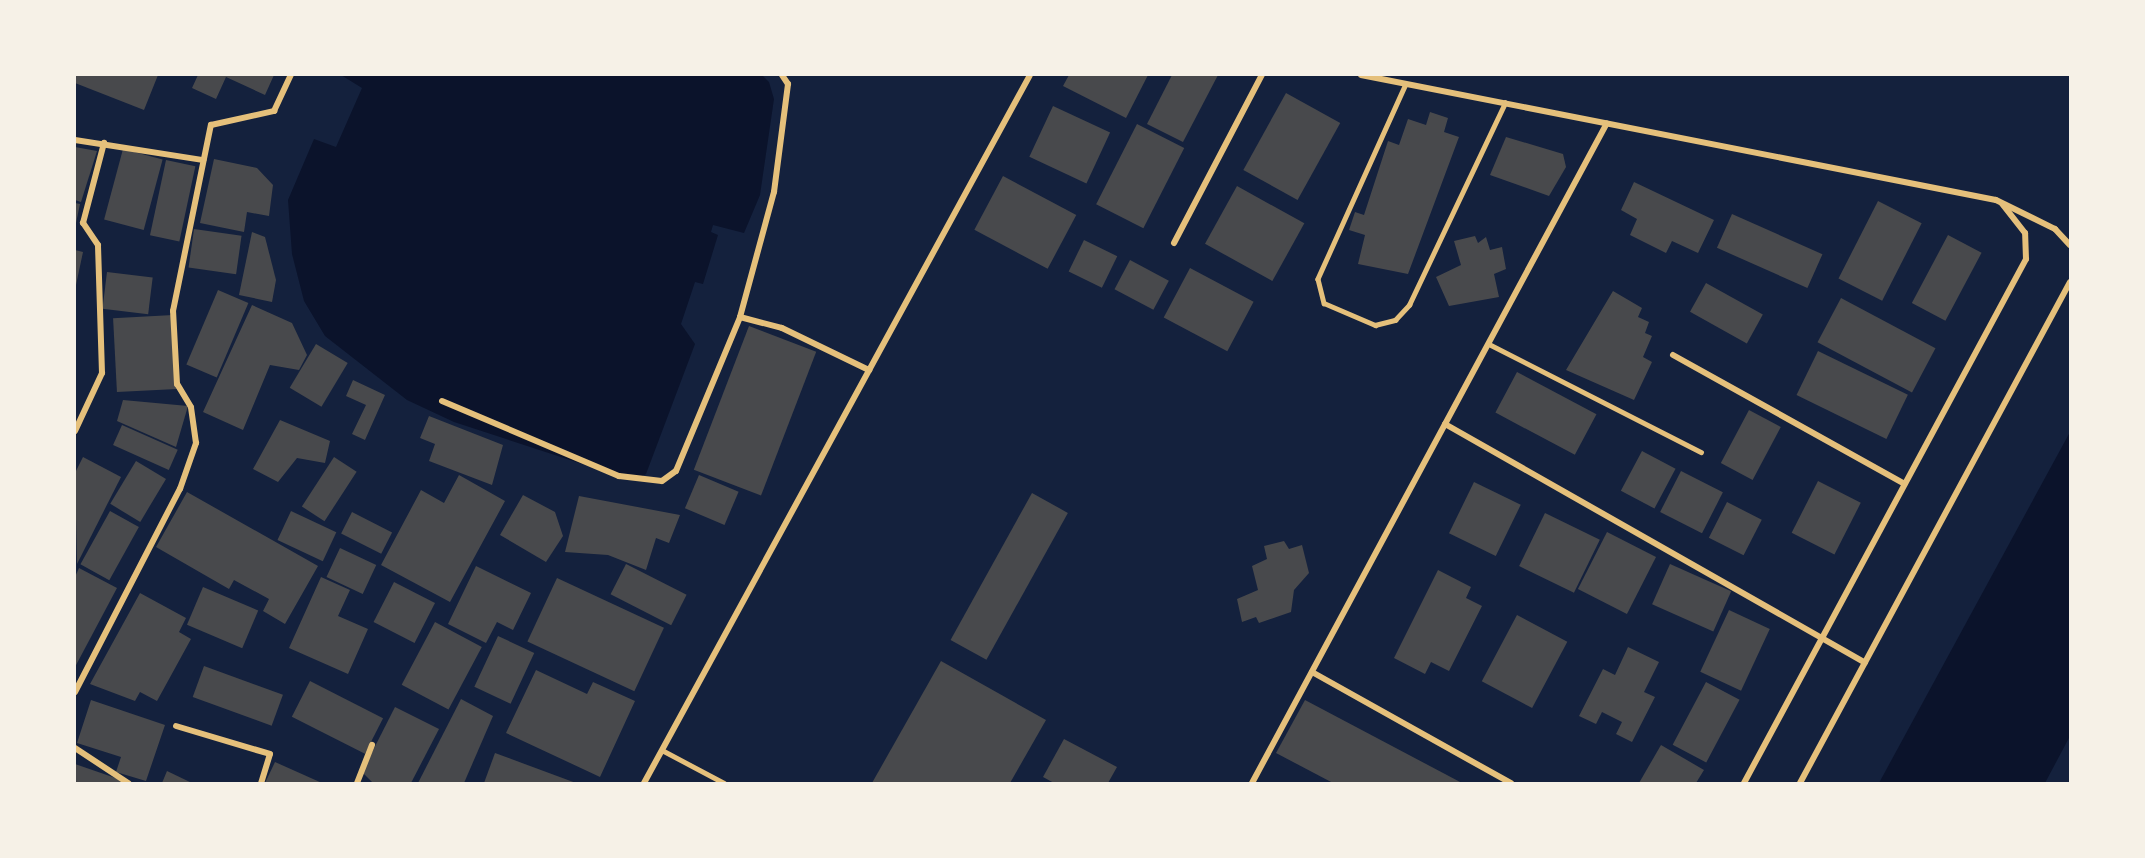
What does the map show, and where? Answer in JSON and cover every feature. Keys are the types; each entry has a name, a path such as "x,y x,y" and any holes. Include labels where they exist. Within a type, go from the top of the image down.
{"street":[{"path":"75,692 180,489 196,443 191,407 177,384 173,311 211,125 274,111 291,75"},
{"path":"442,401 619,476 662,481 676,471 740,317 774,192 788,84 782,75"},
{"path":"644,783 1030,75"},
{"path":"1174,243 1262,75"},
{"path":"1361,75 1996,200 2055,229 2070,245"},
{"path":"1252,783 1607,123"},
{"path":"75,140 203,160"},
{"path":"75,431 102,373 98,245 83,223 104,143"},
{"path":"1744,783 2026,259 2025,233 1996,200"},
{"path":"1800,783 2070,282"},
{"path":"740,317 783,328 869,370"},
{"path":"1673,355 1905,484"},
{"path":"1445,424 1864,663"},
{"path":"1312,672 1511,783"},
{"path":"176,726 270,754 261,783"},
{"path":"357,783 372,745"},
{"path":"75,748 128,783"}],"lane":[{"path":"1406,84 1318,279 1324,303 1375,325 1395,320 1409,305 1505,103"},
{"path":"1488,344 1701,452"},
{"path":"662,750 724,783"}],"water":[{"path":"341,75 762,75 769,82 774,99 760,195 744,233 713,225 711,232 718,235 703,284 695,282 681,324 695,344 646,474 637,479 619,476 454,422 407,400 325,336 304,301 292,254 288,200 314,139 336,147 362,88"},
{"path":"2070,432 2070,736 2045,783 1879,783"}],"building":[{"path":"75,75 158,75 144,110 75,83"},
{"path":"198,75 274,75 265,95 226,77 216,99 192,88"},
{"path":"1069,75 1148,75 1126,118 1063,86"},
{"path":"1172,75 1218,75 1183,142 1147,124"},
{"path":"1286,93 1340,123 1298,200 1243,170"},
{"path":"1053,106 1110,133 1086,183 1029,157"},
{"path":"1430,112 1448,118 1444,132 1459,137 1408,274 1358,264 1365,235 1349,230 1355,212 1364,215 1388,141 1399,145 1408,119 1426,125"},
{"path":"1137,124 1184,148 1143,228 1096,204"},
{"path":"1506,137 1563,154 1566,167 1549,196 1490,175"},
{"path":"75,147 97,151 81,202 75,200"},
{"path":"123,149 163,160 144,230 104,220"},
{"path":"214,159 257,168 273,185 269,216 247,212 244,232 200,223"},
{"path":"166,160 195,166 179,242 150,235"},
{"path":"1003,176 1076,215 1048,269 974,230"},
{"path":"1634,182 1714,220 1698,253 1672,241 1666,253 1630,235 1637,219 1621,210"},
{"path":"1237,186 1304,223 1272,281 1205,244"},
{"path":"1878,201 1922,223 1882,301 1839,279"},
{"path":"75,203 80,204 76,223 75,223"},
{"path":"1732,214 1822,254 1807,288 1717,248"},
{"path":"194,229 242,236 236,274 189,268"},
{"path":"252,232 265,237 276,280 272,302 239,295"},
{"path":"1948,235 1982,253 1945,321 1912,303"},
{"path":"1475,236 1478,243 1486,237 1490,250 1502,247 1506,269 1494,274 1499,297 1449,306 1436,277 1461,265 1454,241"},
{"path":"1084,240 1117,256 1102,288 1069,271"},
{"path":"75,250 83,252 76,285 75,285"},
{"path":"1130,260 1169,281 1153,310 1115,289"},
{"path":"1190,268 1254,302 1227,351 1164,317"},
{"path":"107,272 153,278 148,314 102,309"},
{"path":"1706,283 1763,315 1747,343 1690,312"},
{"path":"218,290 248,303 217,377 186,365"},
{"path":"1613,291 1642,308 1638,317 1649,322 1645,333 1652,336 1643,357 1652,362 1634,400 1566,370"},
{"path":"1841,298 1935,348 1912,392 1818,342"},
{"path":"252,305 292,323 307,355 299,370 270,365 243,430 203,412"},
{"path":"173,315 177,389 117,392 113,318"},
{"path":"749,326 816,352 761,496 694,470"},
{"path":"316,344 348,363 321,407 290,388"},
{"path":"1818,351 1908,395 1886,439 1797,395"},
{"path":"1517,372 1596,414 1575,455 1495,413"},
{"path":"353,380 385,395 365,440 352,434 366,405 346,396"},
{"path":"123,400 188,406 176,447 117,421"},
{"path":"1749,410 1781,427 1753,480 1721,463"},
{"path":"429,416 503,445 492,485 429,461 435,444 420,438"},
{"path":"280,420 330,441 325,463 297,458 278,482 253,469"},
{"path":"122,425 178,450 169,470 113,445"},
{"path":"1642,451 1676,469 1654,509 1621,491"},
{"path":"83,457 121,477 77,564 75,473"},
{"path":"334,457 357,472 325,521 302,506"},
{"path":"136,461 166,479 140,522 110,504"},
{"path":"1681,471 1723,492 1702,533 1660,512"},
{"path":"459,475 505,501 450,602 381,565 421,490 444,503"},
{"path":"699,475 739,492 725,525 685,508"},
{"path":"1818,481 1861,503 1834,554 1792,533"},
{"path":"1474,482 1521,505 1496,556 1449,533"},
{"path":"187,492 318,566 285,624 263,611 269,599 234,580 229,589 156,547"},
{"path":"1032,493 1068,513 986,660 951,640"},
{"path":"523,495 555,512 563,536 546,562 500,535"},
{"path":"579,496 680,515 669,543 656,538 646,570 608,555 565,552"},
{"path":"1727,502 1762,520 1744,555 1709,538"},
{"path":"110,511 139,527 109,580 80,564"},
{"path":"291,511 336,532 323,561 277,540"},
{"path":"352,512 392,532 381,554 341,533"},
{"path":"1545,513 1600,540 1574,593 1519,566"},
{"path":"1607,532 1656,557 1627,614 1578,589"},
{"path":"1284,541 1289,549 1302,545 1309,573 1294,590 1291,612 1259,623 1256,617 1242,622 1237,599 1258,590 1252,566 1267,559 1264,546"},
{"path":"340,548 376,565 363,594 326,577"},
{"path":"626,564 687,595 671,625 611,594"},
{"path":"1670,564 1731,591 1713,631 1652,604"},
{"path":"476,566 531,593 513,630 497,622 486,643 448,624"},
{"path":"79,568 117,588 75,667 75,577"},
{"path":"1438,570 1471,587 1466,598 1482,606 1449,671 1431,662 1425,674 1394,658"},
{"path":"321,577 350,590 338,616 368,629 348,674 289,648"},
{"path":"557,578 664,628 634,691 527,641"},
{"path":"394,582 435,603 415,643 374,622"},
{"path":"203,587 258,610 242,648 187,625"},
{"path":"140,593 186,618 179,632 191,639 157,701 140,692 135,701 90,684"},
{"path":"1729,610 1770,629 1741,691 1700,672"},
{"path":"1517,615 1567,642 1532,708 1482,681"},
{"path":"435,622 482,647 448,710 402,685"},
{"path":"498,636 534,653 511,704 474,687"},
{"path":"1628,647 1659,662 1644,692 1655,697 1632,742 1616,734 1622,722 1602,712 1596,724 1579,716 1603,669 1615,675"},
{"path":"941,661 1046,720 1010,783 872,783"},
{"path":"204,666 283,695 272,726 193,697"},
{"path":"536,670 587,694 593,682 635,701 600,777 506,733"},
{"path":"310,681 383,718 365,754 292,717"},
{"path":"1706,682 1740,700 1706,763 1673,745"},
{"path":"461,699 493,716 464,783 418,783"},
{"path":"91,700 165,725 146,781 116,772 121,757 77,743"},
{"path":"1305,700 1462,783 1333,783 1276,753"},
{"path":"395,707 439,729 411,783 373,783 362,772"},
{"path":"1064,739 1117,767 1108,783 1054,783 1043,777"},
{"path":"1661,745 1704,770 1696,783 1639,783"},
{"path":"495,753 576,783 484,783"},
{"path":"275,762 322,783 265,783"},
{"path":"75,764 130,783 75,783"},
{"path":"167,771 192,783 162,783"}]}
